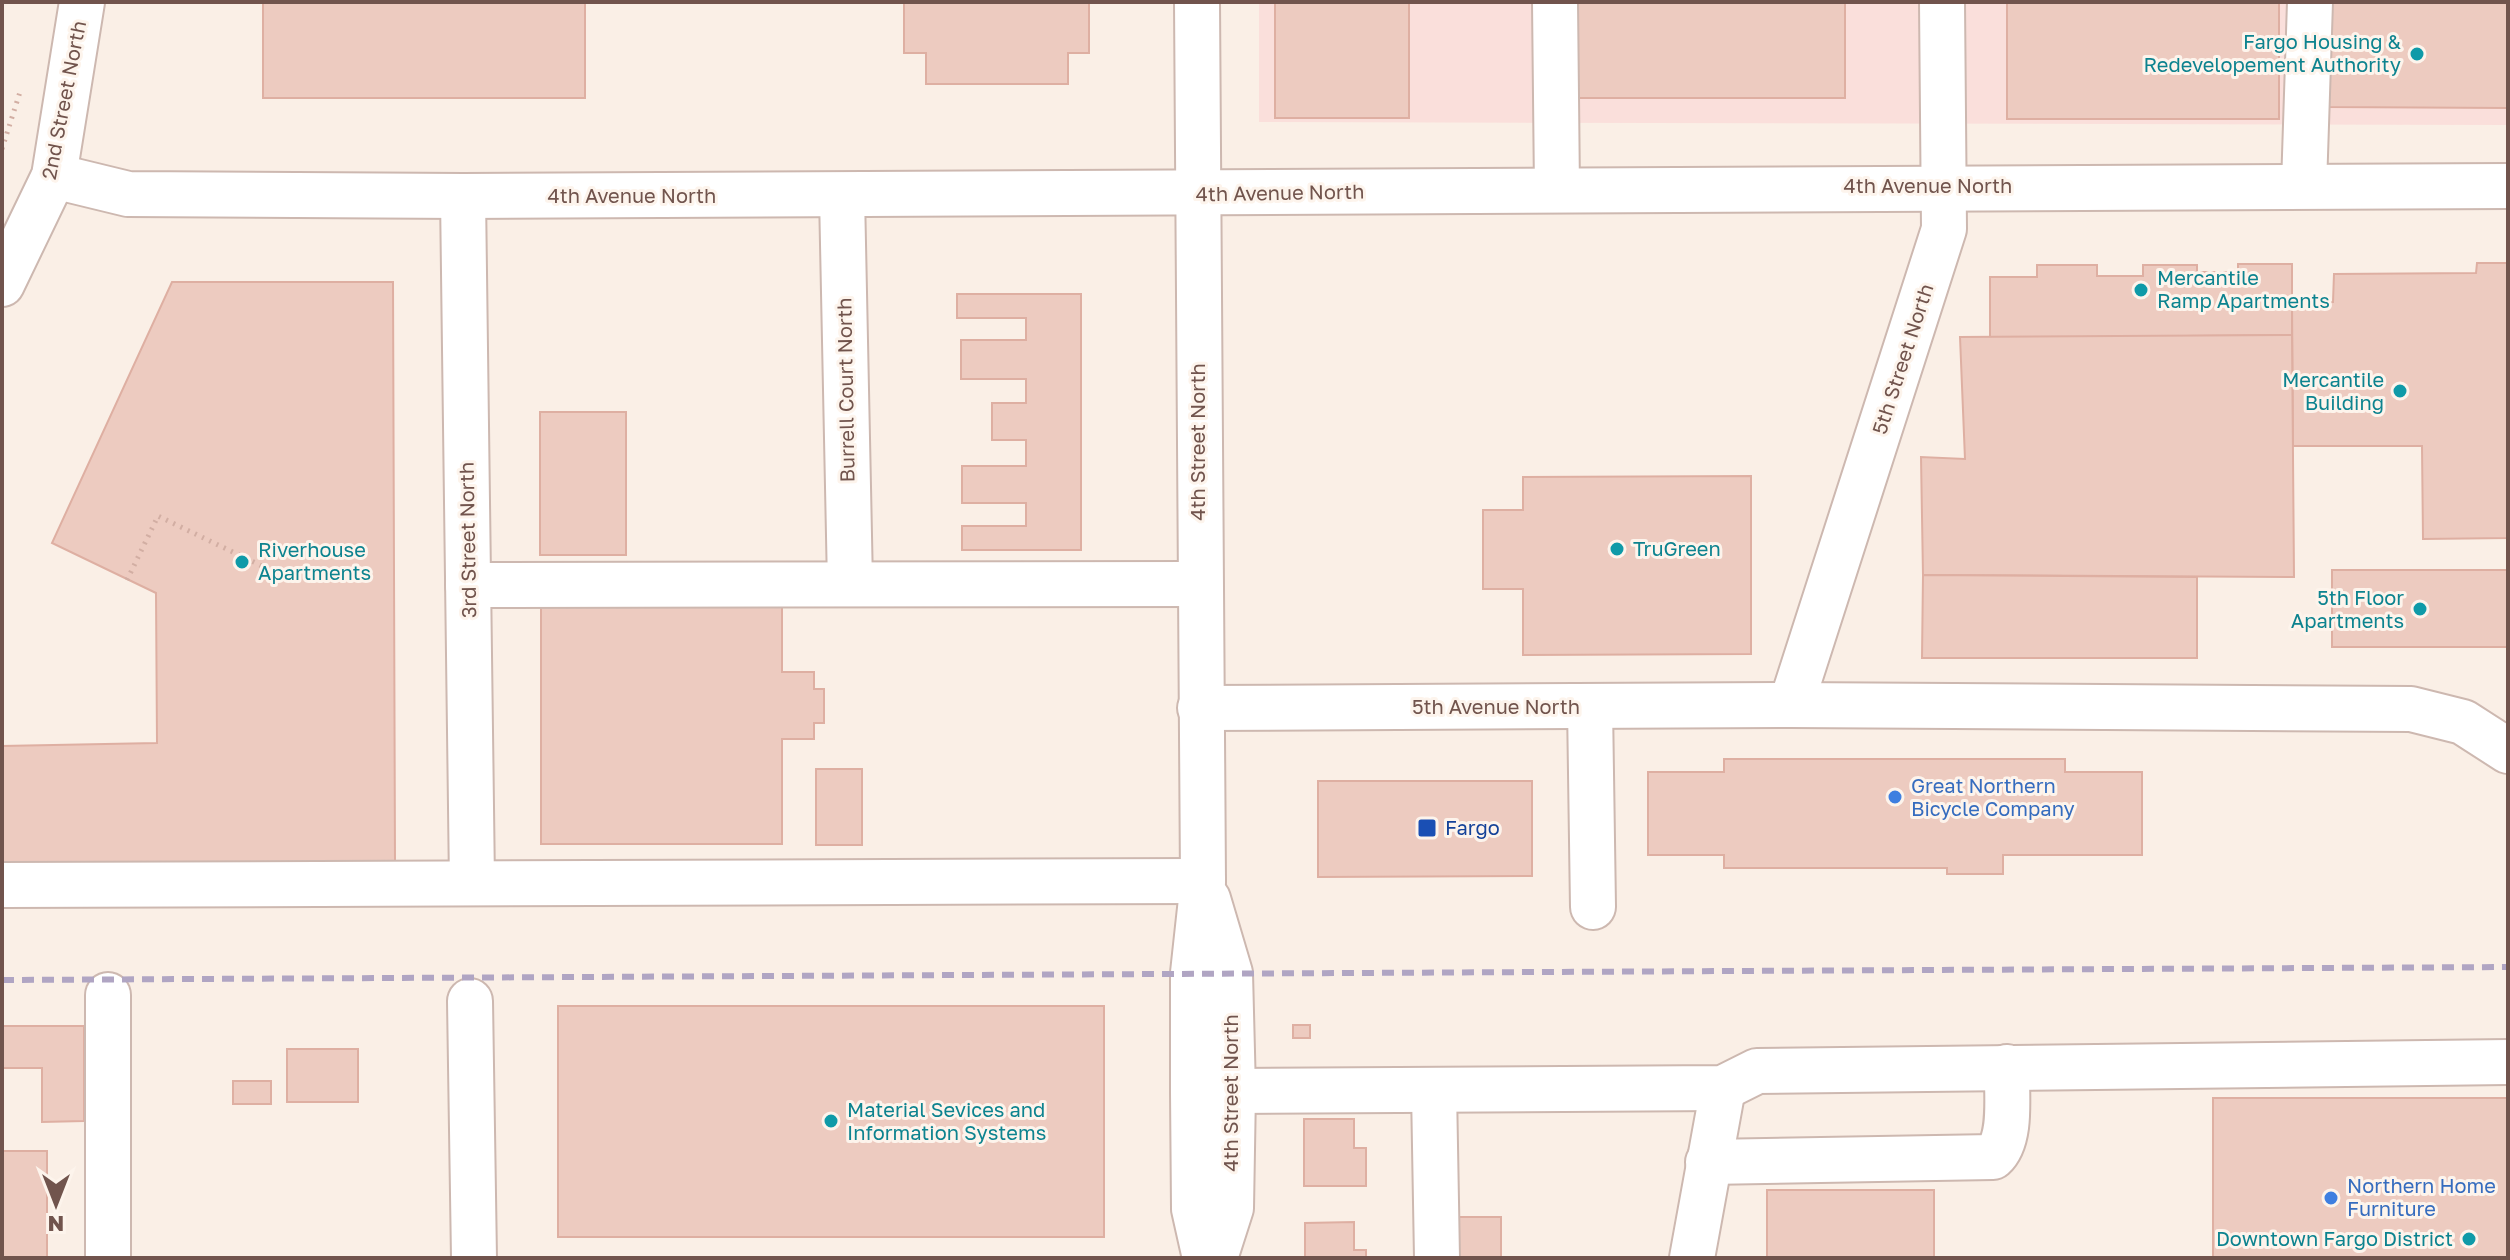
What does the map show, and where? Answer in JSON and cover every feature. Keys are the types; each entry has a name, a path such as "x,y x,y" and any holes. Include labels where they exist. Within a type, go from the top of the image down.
{"street":[{"name":"2nd Street North","path":"2,284 54,176 82,2"},
{"name":"4th Street North","path":"1197,2 1203,881 1193,973 1193,1092 1194,1209 1205,1258"},
{"path":"1555,2 1557,190"},
{"name":"5th Street North","path":"1791,705 1944,229 1942,2"},
{"path":"2304,186 2310,2"},
{"name":"4th Avenue North","path":"54,176 128,194 463,196 1197,194 1942,186 2508,186"},
{"name":"Burrell Court North","path":"842,195 850,584"},
{"name":"3rd Street North","path":"463,196 472,883"},
{"path":"468,585 1199,584"},
{"name":"5th Avenue North","path":"1200,708 1791,705 2411,709 2463,722 2508,751"},
{"path":"1590,706 1593,907"},
{"name":"4th Street North","path":"1203,881 1230,973 1233,1091 1231,1208 1215,1258"},
{"path":"2,885 1203,881"},
{"path":"108,995 108,1258"},
{"path":"470,1001 474,1258"},
{"path":"1233,1091 1723,1088 1757,1071 2508,1062"},
{"path":"1708,1162 1993,1157 2000,1150 2005,1129 2007,1067"},
{"path":"1692,1258 1723,1088"},
{"path":"1434,1090 1437,1258"}],"path":[{"path":"127,580 158,516 266,568"}],"shaded area":[{"path":"1259,2 2508,2 2508,125 1259,122"}],"building":[{"path":"263,2 585,2 585,98 263,98"},
{"path":"904,2 1089,2 1089,53 1068,53 1068,84 926,84 926,53 904,53"},
{"path":"1275,2 1409,2 1409,118 1275,118"},
{"path":"1577,2 1845,2 1845,98 1577,98"},
{"path":"2007,2 2279,2 2279,119 2007,119"},
{"name":"Fargo Housing & Redevelopement Authority","path":"2327,2 2508,2 2508,108 2327,107"},
{"name":"Mercantile Building","path":"2477,263 2508,263 2508,538 2423,539 2422,446 2293,446 2292,303 2333,302 2334,274 2476,273"},
{"name":"Mercantile Ramp Apartments","path":"2238,264 2292,264 2292,335 1990,338 1990,277 2037,277 2037,265 2097,265 2097,276 2143,276 2143,265 2197,265 2197,272 2238,272"},
{"name":"Riverhouse Apartments","path":"172,282 393,282 395,863 2,868 2,746 157,743 156,593 52,543"},
{"path":"957,294 1081,294 1081,550 962,550 962,526 1026,526 1026,503 962,503 962,466 1026,466 1026,440 992,440 992,403 1026,403 1026,379 961,379 961,340 1026,340 1026,318 957,318"},
{"path":"2292,335 2294,577 1923,575 1921,457 1965,459 1960,337"},
{"path":"540,412 626,412 626,555 540,555"},
{"name":"TruGreen","path":"1751,476 1751,654 1523,655 1523,589 1483,589 1483,510 1523,510 1523,477"},
{"name":"5th Floor Apartments","path":"2332,570 2508,570 2508,647 2332,647"},
{"path":"1923,575 2197,577 2197,658 1922,658"},
{"path":"541,596 782,596 782,672 814,672 814,689 824,689 824,723 814,723 814,739 782,739 782,844 541,844"},
{"name":"Great Northern Bicycle Company","path":"1724,759 2065,759 2065,772 2142,772 2142,855 2003,855 2003,874 1947,874 1947,868 1724,868 1724,855 1648,855 1648,772 1724,772"},
{"path":"816,769 862,769 862,845 816,845"},
{"name":"Fargo","path":"1318,781 1532,781 1532,876 1318,877"},
{"name":"Material Sevices and Information Systems","path":"558,1006 1104,1006 1104,1237 558,1237"},
{"path":"1293,1025 1310,1025 1310,1038 1293,1038"},
{"path":"2,1026 84,1026 84,1121 42,1122 42,1068 2,1068"},
{"path":"287,1049 358,1049 358,1102 287,1102"},
{"path":"233,1081 271,1081 271,1104 233,1104"},
{"path":"2213,1098 2508,1098 2508,1258 2213,1258"},
{"path":"1304,1119 1354,1119 1354,1148 1366,1148 1366,1186 1304,1186"},
{"path":"2,1151 47,1151 47,1258 2,1258"},
{"path":"1767,1190 1934,1190 1934,1258 1767,1258"},
{"path":"1451,1217 1501,1217 1501,1258 1451,1258"},
{"path":"1354,1222 1354,1250 1366,1250 1366,1258 1305,1258 1305,1223"}],"railway":[{"path":"2,980 2508,967"}],"place":[{"name":"Fargo Housing & Redevelopement Authority","path":"2417,54"},
{"name":"Mercantile Ramp Apartments","path":"2141,290"},
{"name":"Mercantile Building","path":"2400,391"},
{"name":"TruGreen","path":"1617,549"},
{"name":"Riverhouse Apartments","path":"242,562"},
{"name":"5th Floor Apartments","path":"2420,609"},
{"name":"Great Northern Bicycle Company","path":"1895,797"},
{"name":"Fargo","path":"1427,828"},
{"name":"Material Sevices and Information Systems","path":"831,1121"},
{"name":"Northern Home Furniture","path":"2331,1198"},
{"name":"Downtown Fargo District","path":"2469,1239"}]}
